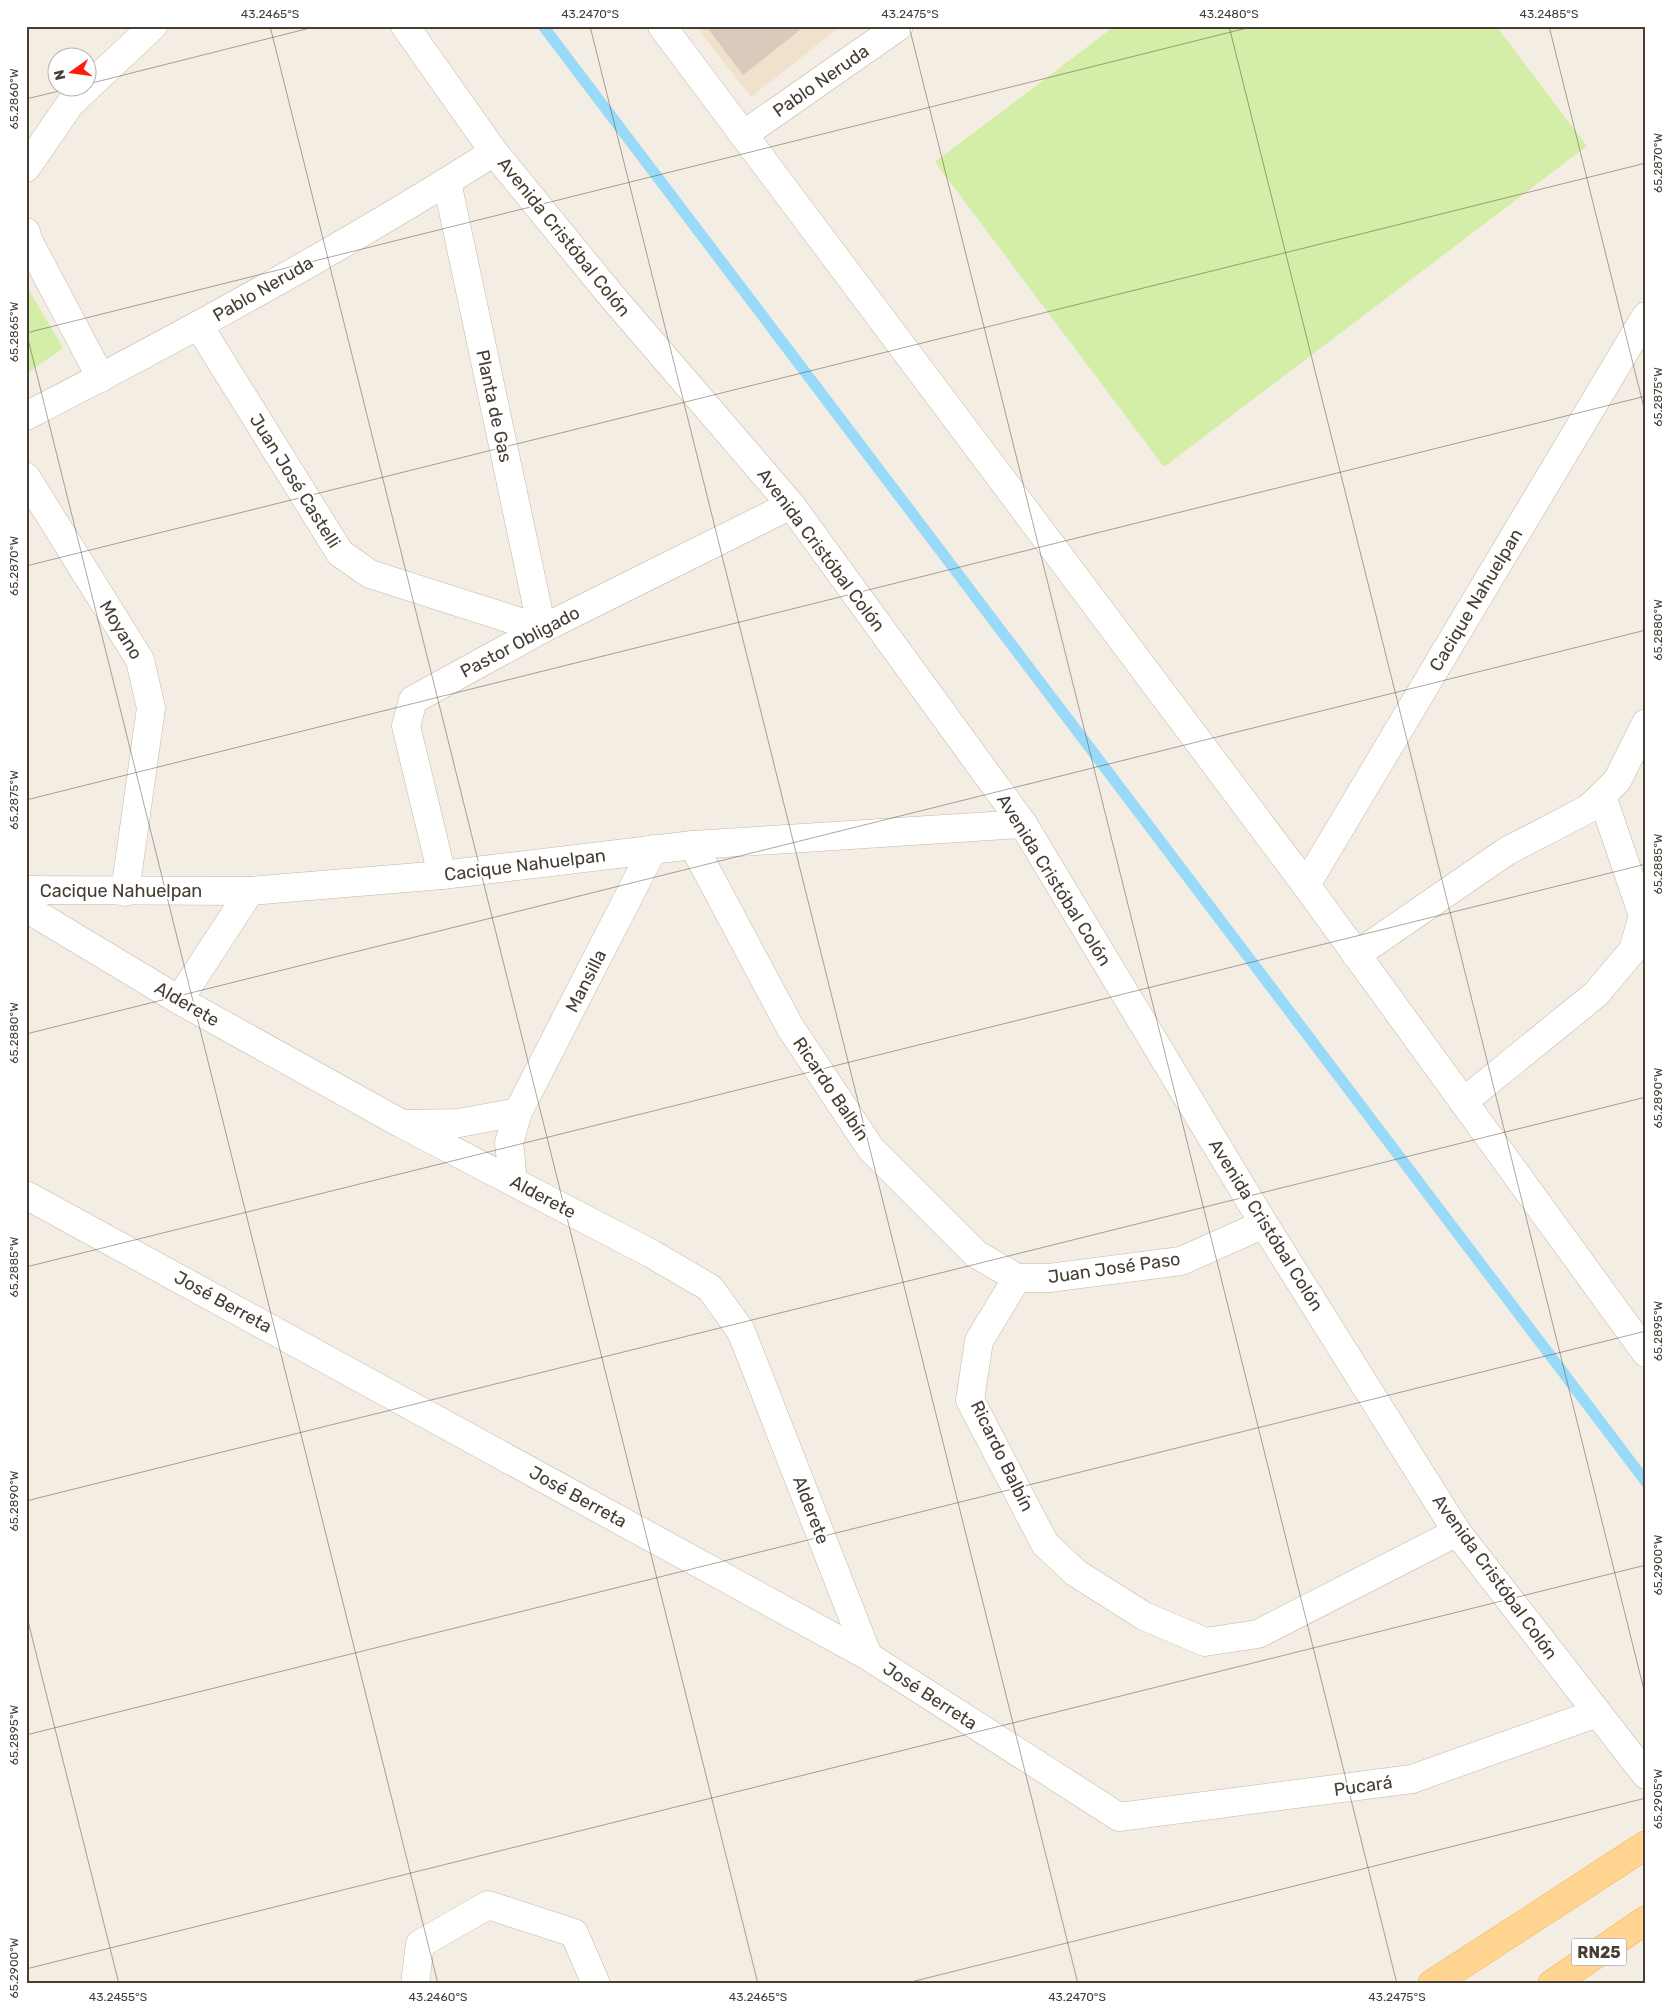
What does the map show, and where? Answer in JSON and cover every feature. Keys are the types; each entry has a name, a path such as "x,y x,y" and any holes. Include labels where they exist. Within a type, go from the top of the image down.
{"main road":[{"path":"1432,1984 1646,1845"},
{"name":"RN25","path":"1552,1984 1646,1920"}],"street":[{"path":"98,77 153,26"},
{"name":"Avenida Cristóbal Colón","path":"405,26 494,152 609,293 791,505 1023,824 1264,1224 1457,1532 1646,1775"},
{"path":"662,26 1306,885 1646,1353"},
{"name":"Pablo Neruda","path":"743,135 899,26"},
{"path":"26,168 76,98"},
{"name":"Pablo Neruda","path":"26,416 199,326 447,182 494,152"},
{"name":"Planta de Gas","path":"447,182 542,629"},
{"path":"26,232 28,240 100,378"},
{"name":"Cacique Nahuelpan","path":"1306,885 1646,316"},
{"name":"Juan José Castelli","path":"199,326 340,553 370,574 542,629"},
{"name":"Moyano","path":"26,477 140,660 151,708 124,892"},
{"name":"Pastor Obligado","path":"442,876 406,726 413,700 542,629 791,505"},
{"path":"1356,955 1508,851 1588,809 1617,781 1646,723"},
{"path":"1463,1102 1596,994 1633,950 1643,916 1602,796"},
{"name":"Cacique Nahuelpan","path":"26,890 124,892 250,891 442,876 693,845 1023,824"},
{"name":"Ricardo Balbín","path":"693,845 790,1027 871,1148 976,1254 1017,1278 979,1341 970,1400 1045,1544 1076,1573 1144,1616 1206,1642 1258,1634 1457,1532"},
{"name":"Mansilla","path":"513,1181 510,1143 518,1112 653,849"},
{"path":"179,1000 250,891"},
{"name":"Alderete","path":"26,908 179,1000 402,1124 652,1254 710,1288 741,1331 868,1656"},
{"path":"402,1124 459,1123 518,1112"},
{"name":"José Berreta","path":"26,1194 868,1656 1119,1817"},
{"name":"Juan José Paso","path":"1017,1278 1049,1278 1181,1262 1264,1224"},
{"name":"Pucará","path":"1119,1817 1412,1779 1597,1713"},
{"path":"415,1984 420,1944 488,1905 574,1932 596,1984"}],"shaded area":[{"path":"696,26 841,26 751,97"}],"green space":[{"path":"1115,26 1496,26 1587,146 1164,467 935,162"},
{"path":"26,285 63,348 26,374"}],"building":[{"path":"706,26 805,26 743,75"}],"waterway":[{"path":"543,26 1646,1482"}]}
